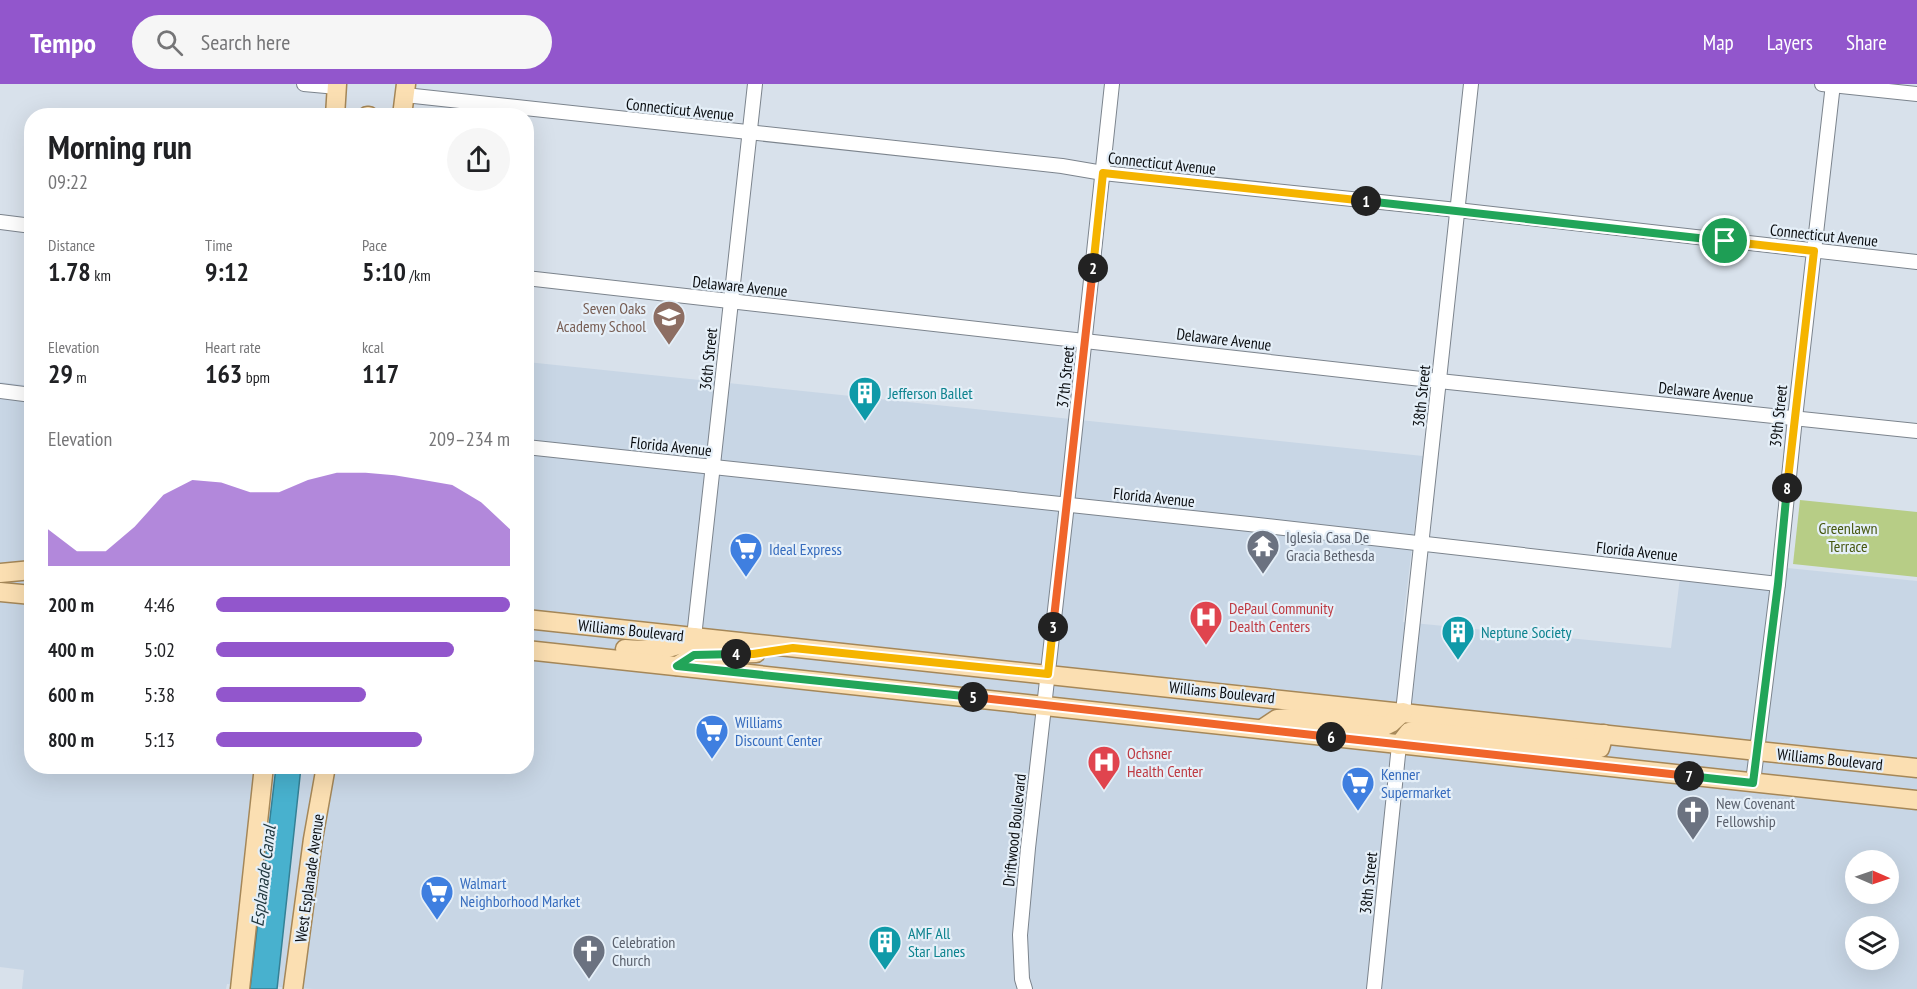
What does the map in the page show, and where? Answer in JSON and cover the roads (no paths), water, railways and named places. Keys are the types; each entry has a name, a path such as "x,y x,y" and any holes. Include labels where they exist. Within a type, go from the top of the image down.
{"main road":[{"path":"336,108 337,86"},
{"path":"403,108 405,89"},
{"path":"0,560 24,562"},
{"path":"0,573 24,571"},
{"path":"0,592 24,594"},
{"name":"Williams Boulevard","path":"534,620 1917,768"},
{"path":"567,654 610,648 661,650 678,646 693,637"},
{"path":"677,666 694,655 753,654 793,648"},
{"name":"Williams Boulevard","path":"534,651 1917,800"},
{"path":"1262,729 1277,718 1384,726 1403,712"},
{"path":"1399,745 1409,732 1417,731 1592,749 1600,748 1604,734"},
{"path":"240,989 263,774"},
{"name":"West Esplanade Avenue","path":"293,989 325,774"}],"street":[{"path":"304,84 337,86"},
{"name":"36th Street","path":"693,637 756,84"},
{"name":"37th Street","path":"1048,674 1112,84"},
{"name":"38th Street","path":"1403,712 1471,84"},
{"path":"1830,84 1917,94"},
{"name":"39th Street","path":"1753,783 1778,584 1830,84"},
{"name":"Connecticut Avenue","path":"405,89 750,134 1062,166 1103,173 1917,262"},
{"path":"0,222 24,225"},
{"name":"Delaware Avenue","path":"534,279 1439,381 1917,431"},
{"path":"0,391 24,394"},
{"name":"Florida Avenue","path":"534,448 1067,504 1778,584"},
{"name":"Driftwood Boulevard","path":"1025,989 1022,979 1020,935 1048,674"},
{"name":"38th Street","path":"1374,989 1399,745"}],"water":[{"path":"275,774 300,774 277,989 250,989"}],"place":[{"name":"Seven Oaks Academy School","path":"669,346"},
{"name":"Jefferson Ballet","path":"865,422"},
{"name":"Iglesia Casa De Gracia Bethesda","path":"1263,575"},
{"name":"Ideal Express","path":"746,578"},
{"name":"DePaul Community Dealth Centers","path":"1206,646"},
{"name":"Neptune Society","path":"1458,661"},
{"name":"Williams Discount Center","path":"712,760"},
{"name":"Ochsner Health Center","path":"1104,791"},
{"name":"Kenner Supermarket","path":"1358,812"},
{"name":"New Covenant Fellowship","path":"1693,841"},
{"name":"Walmart Neighborhood Market","path":"437,921"},
{"name":"AMF All Star Lanes","path":"885,971"},
{"name":"Celebration Church","path":"589,980"}],"park label":[{"name":"Greenlawn Terrace","path":"1848,537"}],"water label":[{"name":"Esplanade Canal","path":"263,876"}]}
